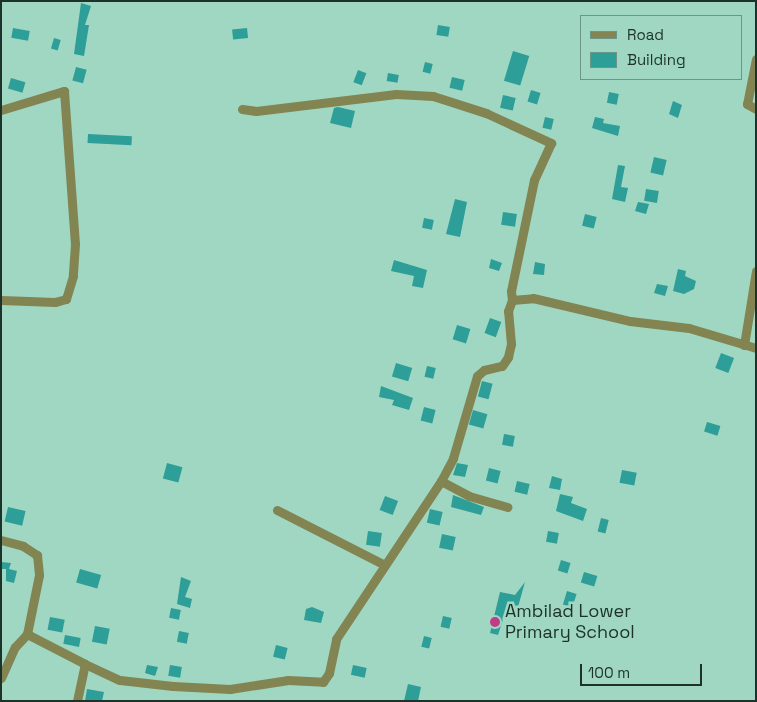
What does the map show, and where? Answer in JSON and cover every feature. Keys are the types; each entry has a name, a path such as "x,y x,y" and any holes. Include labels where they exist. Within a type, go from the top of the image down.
{"street":[{"path":"756,59 748,104 756,109"},
{"path":"1,110 64,91 75,244 72,276 66,299 55,302 1,300"},
{"path":"27,634 120,680 173,686 230,689 288,680 323,682 330,673 336,639 441,481 453,458 477,376 484,370 502,366 508,357 511,344 508,311 512,300 511,291 534,180 551,143 486,113 433,96 396,94 256,111 242,109"},
{"path":"744,345 756,271"},
{"path":"512,300 533,298 630,321 689,328 756,348"},
{"path":"441,481 469,496 507,508"},
{"path":"277,510 384,565"},
{"path":"1,540 23,546 37,555 39,575 27,634 15,647 1,678"},
{"path":"77,701 85,664"}],"building":[{"path":"81,3 91,6 85,25 89,25 84,56 74,54"},
{"path":"438,25 450,27 448,37 436,35"},
{"path":"13,28 30,31 28,41 11,38"},
{"path":"247,28 248,38 233,40 232,30"},
{"path":"54,38 61,40 58,51 51,49"},
{"path":"513,51 529,56 520,86 504,81"},
{"path":"425,62 433,64 430,74 423,72"},
{"path":"76,67 87,70 83,83 72,81"},
{"path":"358,70 366,73 362,85 353,82"},
{"path":"388,73 399,75 397,83 387,81"},
{"path":"452,77 465,80 462,91 450,88"},
{"path":"11,78 25,82 22,93 8,89"},
{"path":"531,90 541,93 537,104 527,101"},
{"path":"609,92 619,94 617,105 607,103"},
{"path":"503,95 516,98 513,111 500,108"},
{"path":"673,101 682,105 678,118 669,114"},
{"path":"338,107 355,111 351,128 330,123 334,108"},
{"path":"545,117 554,119 551,130 543,128"},
{"path":"595,117 604,119 603,123 620,126 618,136 592,128"},
{"path":"88,134 132,136 131,145 88,143"},
{"path":"654,157 667,160 663,176 650,173"},
{"path":"618,165 625,166 621,187 628,188 625,202 612,199"},
{"path":"646,189 659,191 657,203 644,201"},
{"path":"455,199 467,202 460,237 446,234"},
{"path":"638,202 649,204 646,214 635,211"},
{"path":"503,212 517,214 515,227 501,225"},
{"path":"585,214 597,217 594,229 582,226"},
{"path":"424,218 434,220 432,230 422,228"},
{"path":"491,259 502,263 499,271 489,268"},
{"path":"394,260 427,270 423,288 412,286 414,276 391,271"},
{"path":"535,262 545,264 544,275 533,274"},
{"path":"678,269 686,271 685,276 696,281 694,289 684,294 673,291"},
{"path":"657,284 668,286 665,296 654,293"},
{"path":"490,318 501,322 496,337 485,333"},
{"path":"457,325 470,329 466,343 453,339"},
{"path":"721,353 734,358 728,373 715,368"},
{"path":"396,363 412,368 408,381 392,376"},
{"path":"427,366 436,368 433,379 425,377"},
{"path":"482,381 493,384 488,399 478,396"},
{"path":"381,386 413,398 409,410 392,405 394,400 379,397"},
{"path":"424,407 436,410 432,423 421,421"},
{"path":"473,410 487,414 483,429 469,424"},
{"path":"707,422 720,426 717,436 704,432"},
{"path":"504,434 515,436 513,447 502,445"},
{"path":"167,463 182,467 178,483 163,478"},
{"path":"457,463 468,465 465,477 453,475"},
{"path":"489,468 501,471 497,484 486,481"},
{"path":"622,470 637,473 634,486 620,483"},
{"path":"552,476 562,479 560,490 549,488"},
{"path":"517,481 530,484 527,495 515,492"},
{"path":"560,494 573,497 571,503 587,509 583,521 556,511"},
{"path":"453,495 484,507 481,515 451,507"},
{"path":"385,496 398,501 393,515 380,510"},
{"path":"8,507 26,511 22,526 5,522"},
{"path":"430,509 443,512 440,526 427,523"},
{"path":"601,518 609,520 605,534 598,532"},
{"path":"368,531 382,533 380,547 366,545"},
{"path":"548,531 559,533 557,544 546,542"},
{"path":"442,534 456,537 453,551 439,548"},
{"path":"561,560 571,563 567,573 558,571"},
{"path":"1,562 11,563 9,569 17,571 14,583 6,581 6,569 1,569"},
{"path":"80,569 101,575 97,589 76,582"},
{"path":"584,572 597,576 594,587 581,583"},
{"path":"181,577 191,581 185,597 192,599 190,608 177,604"},
{"path":"525,582 518,607 505,613 498,635 490,633 500,592 515,595"},
{"path":"567,591 577,594 572,607 563,604"},
{"path":"312,607 324,612 321,623 304,620 306,609"},
{"path":"171,608 181,610 179,620 169,618"},
{"path":"443,616 452,618 449,629 441,627"},
{"path":"50,617 65,620 62,633 48,630"},
{"path":"95,626 110,629 107,645 92,642"},
{"path":"179,631 189,633 187,644 177,642"},
{"path":"65,635 81,638 79,647 63,644"},
{"path":"424,636 432,638 429,649 421,647"},
{"path":"276,645 288,648 285,660 273,657"},
{"path":"147,665 158,667 155,676 145,673"},
{"path":"170,665 182,667 180,678 168,676"},
{"path":"353,665 367,668 365,678 351,675"},
{"path":"408,684 421,687 418,701 404,701"},
{"path":"87,689 104,692 102,701 85,701"}],"place":[{"name":"Ambilad Lower Primary School","path":"495,622"}]}
